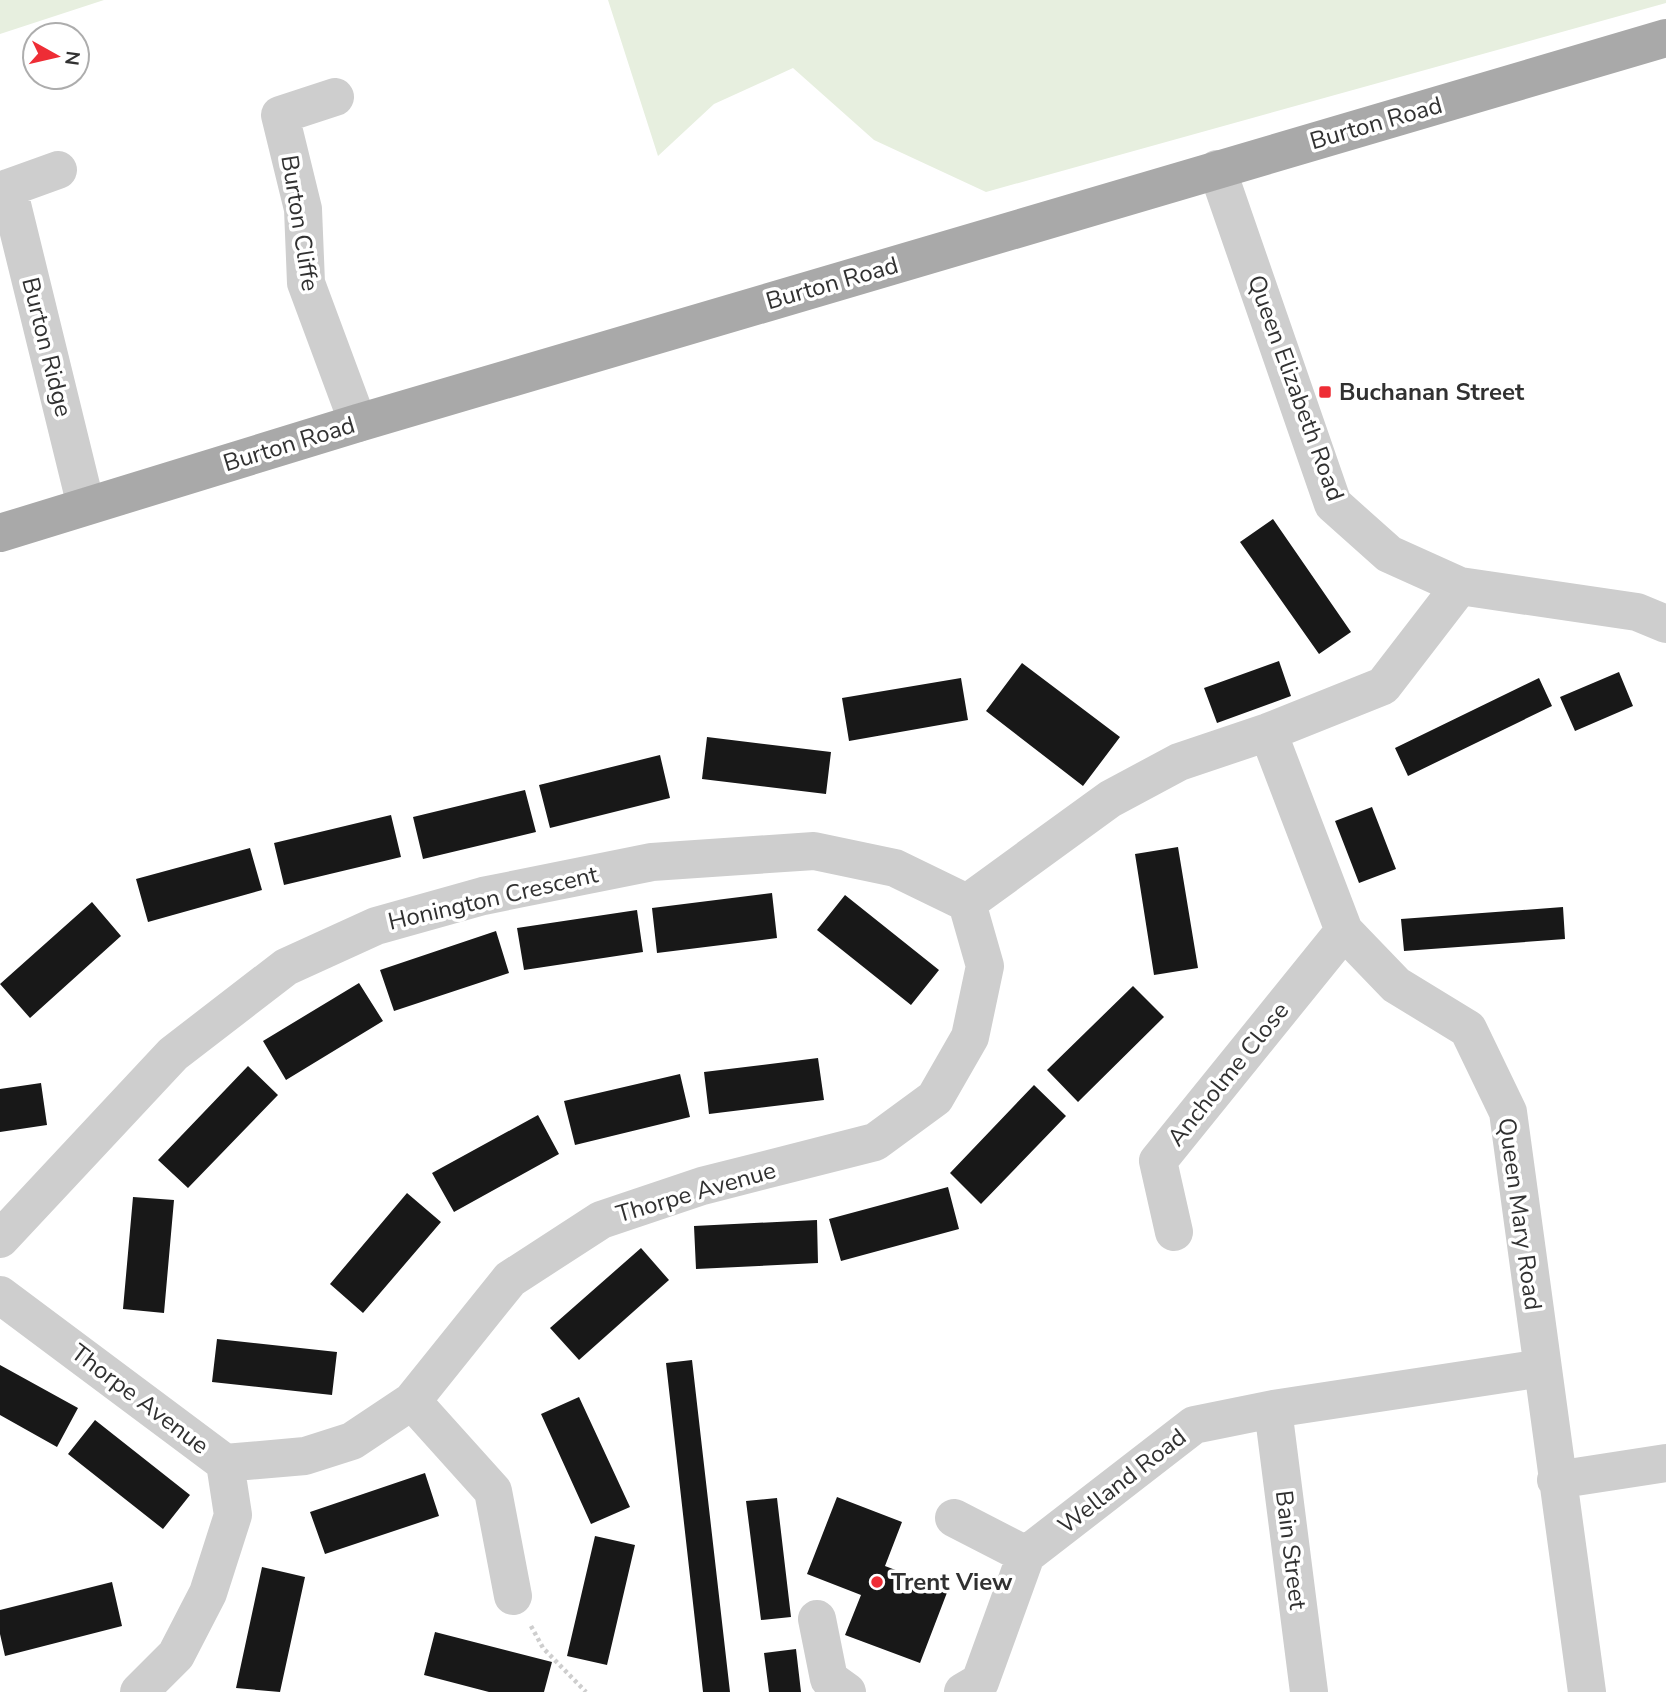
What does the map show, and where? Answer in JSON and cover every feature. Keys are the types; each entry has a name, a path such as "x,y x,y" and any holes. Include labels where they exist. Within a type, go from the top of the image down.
{"main road":[{"name":"Burton Road","path":"0,533 358,423 1666,38"}],"street":[{"name":"Burton Cliffe","path":"335,97 280,115 303,209 306,283 358,423"},
{"name":"Queen Elizabeth Road","path":"1217,169 1333,504 1390,554 1460,586 1637,612 1666,624"},
{"path":"4,190 58,170"},
{"name":"Burton Ridge","path":"4,190 86,506"},
{"path":"967,903 1110,799 1179,762 1268,732 1383,686 1460,586"},
{"name":"Queen Mary Road","path":"1268,732 1344,931 1396,985 1468,1029 1508,1112 1556,1480 1587,1692"},
{"name":"Honington Crescent","path":"0,1239 173,1054 286,967 376,926 483,896 652,862 814,851 895,868 967,903"},
{"name":"Thorpe Avenue","path":"0,1294 225,1463 305,1456 352,1441 412,1401 510,1279 601,1220 702,1186 875,1142 935,1098 970,1037 985,966 967,903"},
{"name":"Ancholme Close","path":"1174,1232 1158,1161 1344,931"},
{"name":"Welland Road","path":"1026,1555 1194,1425 1273,1409 1542,1368"},
{"path":"412,1401 493,1491 513,1595"},
{"name":"Bain Street","path":"1273,1409 1309,1692"},
{"path":"139,1692 176,1656 208,1593 233,1515 225,1463"},
{"path":"1556,1480 1666,1463"},
{"path":"954,1518 1026,1555 980,1682 963,1692"},
{"path":"817,1619 829,1679 846,1692"}],"path":[{"path":"513,1595 543,1648 586,1692"}],"green space":[{"path":"0,0 104,0 40,21 21,21 21,27 0,34"},
{"path":"608,0 1666,0 1666,3 986,192 874,140 793,68 714,104 658,156"}],"building":[{"path":"1273,519 1351,632 1319,654 1240,542"},
{"path":"1279,661 1291,696 1217,723 1204,688"},
{"path":"1022,663 1120,737 1083,786 986,711"},
{"path":"1619,672 1633,706 1575,731 1560,697"},
{"path":"961,678 968,720 849,741 842,698"},
{"path":"1539,678 1552,706 1408,776 1395,748"},
{"path":"707,737 831,752 826,794 702,779"},
{"path":"660,755 670,798 550,828 539,785"},
{"path":"525,790 536,832 423,859 413,817"},
{"path":"1372,807 1396,869 1359,883 1335,821"},
{"path":"391,815 401,857 284,885 274,843"},
{"path":"1178,847 1198,968 1154,975 1135,854"},
{"path":"250,848 262,890 148,922 136,879"},
{"path":"772,893 777,938 657,953 652,908"},
{"path":"845,895 939,970 911,1005 817,930"},
{"path":"92,902 121,936 30,1018 0,984"},
{"path":"1563,907 1565,939 1404,951 1401,919"},
{"path":"637,910 643,952 524,970 517,928"},
{"path":"496,931 509,973 394,1011 380,970"},
{"path":"359,983 383,1021 286,1080 263,1041"},
{"path":"1133,986 1164,1017 1078,1102 1047,1070"},
{"path":"818,1058 824,1100 709,1114 704,1072"},
{"path":"248,1066 278,1095 188,1188 158,1160"},
{"path":"680,1074 690,1117 575,1145 564,1101"},
{"path":"41,1083 47,1125 0,1132 0,1089"},
{"path":"1034,1085 1066,1116 981,1204 950,1173"},
{"path":"538,1115 559,1154 454,1212 432,1173"},
{"path":"948,1187 959,1229 841,1261 829,1219"},
{"path":"407,1193 441,1222 363,1313 330,1284"},
{"path":"133,1197 174,1200 164,1313 123,1309"},
{"path":"817,1220 818,1263 696,1269 694,1226"},
{"path":"641,1248 669,1280 579,1360 550,1328"},
{"path":"217,1339 337,1352 332,1395 212,1382"},
{"path":"692,1360 730,1692 703,1692 666,1363"},
{"path":"0,1365 78,1408 57,1447 0,1415"},
{"path":"579,1397 630,1507 591,1524 541,1414"},
{"path":"95,1420 190,1495 163,1529 68,1454"},
{"path":"425,1473 439,1516 325,1554 310,1512"},
{"name":"Trent View","path":"837,1497 902,1522 885,1566 948,1590 920,1663 845,1635 861,1595 807,1574"},
{"path":"777,1498 791,1617 761,1620 746,1501"},
{"path":"595,1536 635,1545 607,1665 567,1656"},
{"path":"262,1567 305,1577 280,1692 236,1688"},
{"path":"112,1582 122,1626 5,1656 0,1634 0,1610"},
{"path":"435,1632 552,1662 544,1692 489,1692 424,1675"},
{"path":"796,1649 801,1692 769,1692 764,1653"}],"place":[{"name":"Buchanan Street","path":"1325,392"},
{"name":"Trent View","path":"877,1582"}]}
